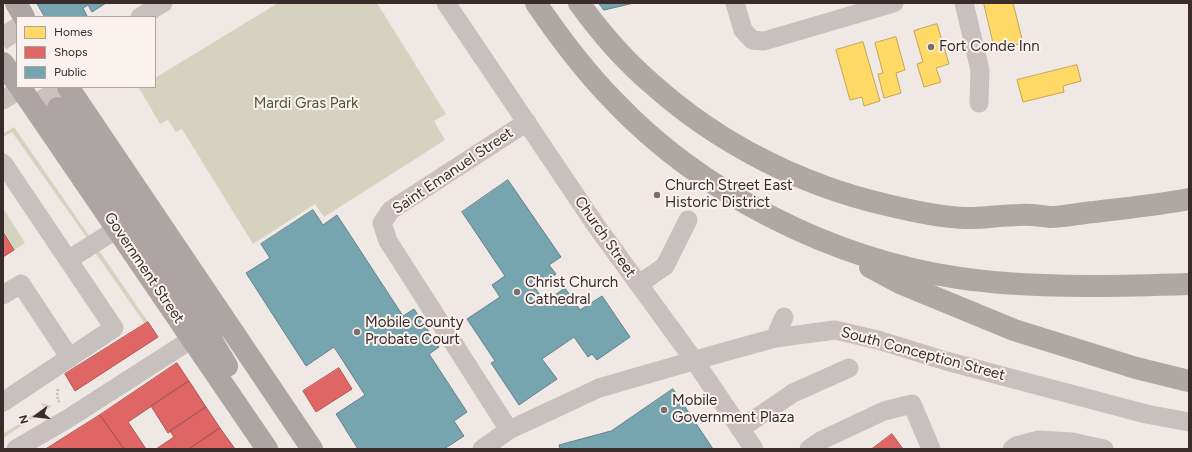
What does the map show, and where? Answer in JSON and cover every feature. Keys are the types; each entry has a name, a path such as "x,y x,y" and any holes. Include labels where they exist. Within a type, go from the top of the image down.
{"highway":[{"path":"536,3 564,44 614,101 644,130 698,173 728,192 791,227 856,253 891,264 952,276 996,282 1067,285 1189,284"},
{"path":"579,3 607,39 646,79 678,106 706,126 766,162 791,174 862,200 929,214 965,218 1020,214 1051,217 1188,202"},
{"path":"820,239 900,283 1014,330 1136,368 1189,380"}],"main road":[{"path":"16,3 23,16"},
{"name":"Government Street","path":"3,63 16,81"},
{"name":"Government Street","path":"21,88 267,449"},
{"path":"69,88 312,449"},
{"name":"Government Street","path":"58,108 200,317 214,346 281,449"},
{"name":"Government Street","path":"200,317 224,342 298,449"}],"street":[{"path":"142,16 163,3"},
{"name":"Church Street","path":"446,3 597,226 694,360 754,449"},
{"path":"735,3 743,30 752,40 764,41 894,3"},
{"path":"964,3 980,70 979,103"},
{"path":"3,100 18,88"},
{"name":"Saint Emanuel Street","path":"509,430 388,241 382,224 391,210 527,122"},
{"path":"3,163 114,328 3,402"},
{"path":"639,284 665,266 688,220"},
{"path":"68,260 117,229"},
{"path":"3,295 21,284 70,358"},
{"path":"775,338 784,317"},
{"name":"South Conception Street","path":"482,449 509,430 600,388 775,338 836,330 878,340 1146,414 1189,422"},
{"path":"16,449 69,418 192,339"},
{"path":"740,429 793,393 849,368"},
{"path":"809,449 822,440 884,411 912,404 931,449"},
{"path":"1012,449 1016,446 1039,440 1072,442 1104,449"}],"path":[{"path":"51,370 58,388 59,404 69,418"}],"green space":[{"name":"Mardi Gras Park","path":"278,3 377,3 446,114 434,121 445,140 324,217 315,204 253,244 182,129 176,132 168,120 160,124 139,88 156,88 156,77"},
{"path":"14,127 90,237 87,238 12,132 3,137 3,134"},
{"path":"3,208 25,243 14,250 3,232"},
{"path":"98,249 148,322 145,324 94,251"},
{"path":"41,403 52,406 3,438 3,434 44,408"}],"building: Homes":[{"path":"984,3 1013,3 1023,43 995,50"},
{"name":"Fort Conde Inn","path":"937,24 949,64 936,68 941,82 924,87 917,64 923,62 914,31"},
{"name":"Fort Conde Inn","path":"896,37 905,70 896,73 901,93 884,98 878,74 883,73 875,43"},
{"path":"863,42 880,101 864,106 862,97 850,100 836,50"},
{"path":"1077,65 1081,81 1063,86 1064,92 1023,102 1017,80"}],"building: Shops":[{"path":"3,232 14,250 3,257"},
{"path":"148,322 158,337 75,391 65,374"},
{"path":"177,363 189,381 128,422 146,449 124,449 100,415"},
{"path":"339,368 352,389 316,412 303,391"},
{"path":"189,381 206,407 168,433 151,406"},
{"path":"206,407 220,428 189,449 156,449 174,437 170,431"},
{"path":"100,415 124,449 46,449"},
{"path":"220,428 235,449 189,449"},
{"path":"892,434 903,449 872,449"}],"building: Public":[{"path":"37,3 106,3 92,12 88,5 83,8 87,16 44,16"},
{"path":"599,3 634,3 604,10"},
{"name":"Christ Church Cathedral","path":"508,180 561,257 549,265 556,274 535,288 545,302 565,288 580,310 602,296 630,337 597,360 592,354 588,357 574,337 542,359 557,379 519,405 491,363 495,361 467,319 500,297 492,285 505,276 462,212"},
{"name":"Mobile County Probate Court","path":"313,210 323,225 337,215 403,316 414,309 439,347 429,354 467,412 454,421 464,436 444,449 358,449 336,414 365,395 334,347 306,366 246,273 270,258 261,244"},
{"name":"Mobile Government Plaza","path":"673,389 713,449 560,449 559,445 611,431"}],"tunnel":[{"path":"3,25 16,44"},
{"path":"45,88 58,108"}],"place":[{"name":"Fort Conde Inn","path":"931,47"},
{"name":"Church Street East Historic District","path":"657,195"},
{"name":"Christ Church Cathedral","path":"517,292"},
{"name":"Mobile County Probate Court","path":"357,332"},
{"name":"Mobile Government Plaza","path":"664,410"}]}
